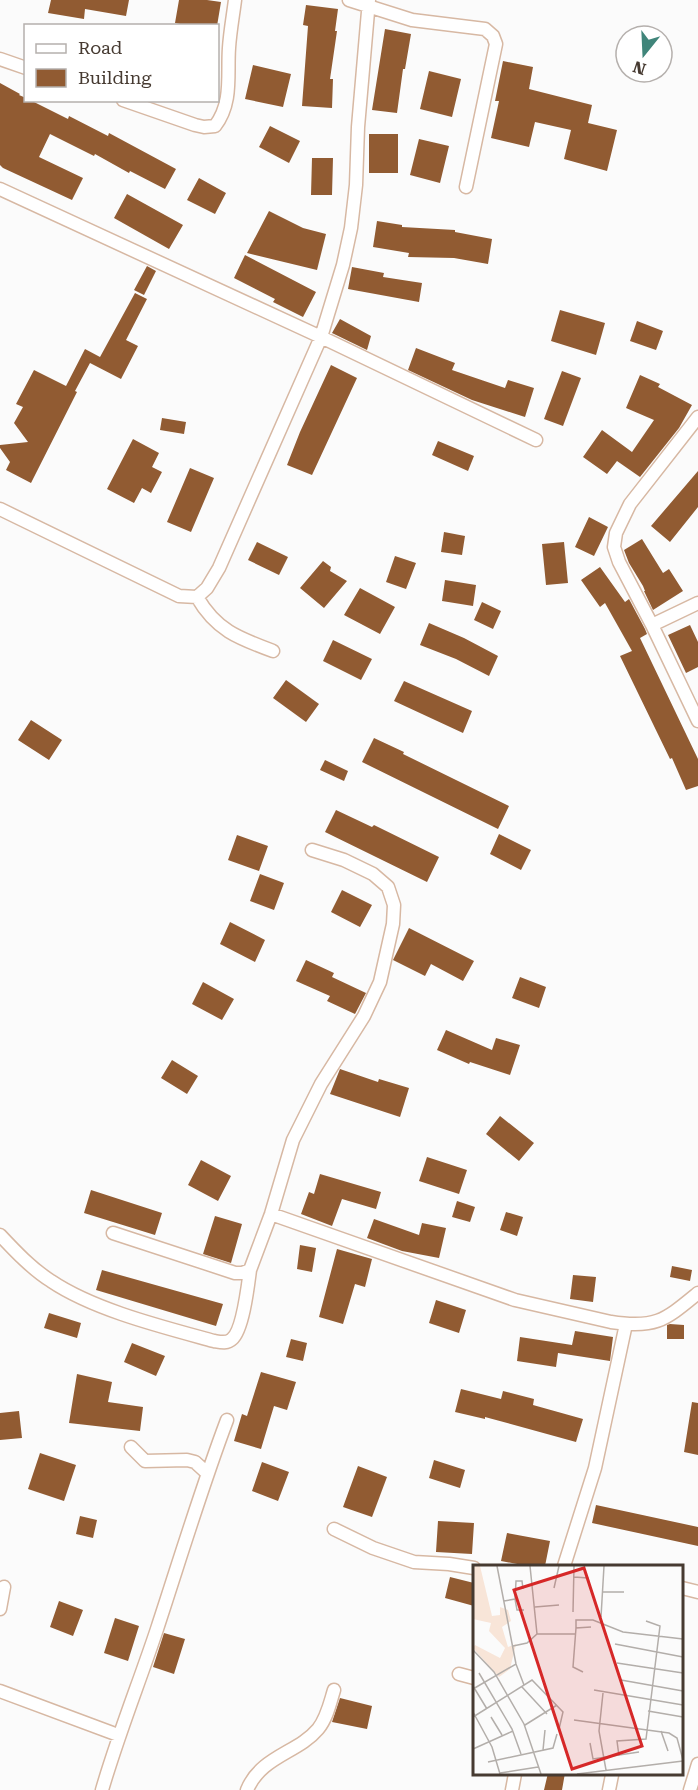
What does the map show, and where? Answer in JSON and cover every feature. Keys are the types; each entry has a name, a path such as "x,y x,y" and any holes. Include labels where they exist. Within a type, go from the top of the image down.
{"street":[{"path":"129,102 195,125 215,126 222,117 228,96 229,44 235,0"},
{"path":"350,0 369,3 412,20 485,29 493,36 495,44 466,187"},
{"path":"0,509 179,596 197,597 207,588 219,568 321,337 343,265 351,228 356,185 358,127 369,3"},
{"path":"0,59 24,67"},
{"path":"0,189 321,337 536,440"},
{"path":"698,417 630,504 616,533 614,547 619,562 698,721"},
{"path":"197,597 207,614 223,627 240,638 273,651"},
{"path":"652,625 698,603"},
{"path":"0,1235 49,1281 75,1295 104,1307 214,1341 231,1341 236,1334 244,1310 250,1270 271,1214 293,1140 321,1084 364,1016 380,982 393,924 394,905 388,887 373,874 344,860 312,850"},
{"path":"271,1214 515,1300 626,1324 646,1324 664,1320 698,1293"},
{"path":"113,1233 235,1273 250,1270"},
{"path":"564,1565 598,1458 626,1324"},
{"path":"102,1790 118,1735 156,1632 226,1420"},
{"path":"131,1448 145,1461 187,1460 195,1462 207,1473"},
{"path":"334,1529 373,1548 414,1562 473,1568"},
{"path":"0,1609 4,1587"},
{"path":"683,1588 698,1592"},
{"path":"459,1674 473,1678"},
{"path":"247,1790 250,1783 266,1765 317,1730 325,1716 334,1690"},
{"path":"0,1691 118,1735"},
{"path":"690,1790 698,1764"},
{"path":"512,1790 515,1775"},
{"path":"609,1790 612,1775"}],"building":[{"path":"51,0 129,0 126,16 85,9 84,19 48,13"},
{"path":"179,0 221,2 217,24 175,23"},
{"path":"306,5 338,9 330,79 333,79 332,108 302,106 308,26 303,25"},
{"path":"385,29 411,34 397,113 372,110"},
{"path":"503,61 533,67 529,89 592,105 588,123 617,130 607,171 564,159 571,130 535,122 529,147 491,138 499,101 495,101"},
{"path":"253,65 291,74 283,107 245,99"},
{"path":"429,71 461,79 452,117 420,109"},
{"path":"0,83 24,97 24,102 34,102 68,119 69,116 108,136 109,133 176,169 165,189 50,134 39,157 83,178 72,200 0,165"},
{"path":"270,126 300,141 289,163 259,147"},
{"path":"369,134 398,134 398,173 369,173"},
{"path":"419,139 449,146 440,183 410,175"},
{"path":"312,158 333,158 332,195 311,195"},
{"path":"199,178 226,193 215,214 187,200"},
{"path":"127,194 183,225 169,249 114,218"},
{"path":"269,211 303,228 326,234 317,270 247,253"},
{"path":"377,221 402,225 402,227 455,230 455,232 492,239 488,264 454,258 408,257 409,253 373,247"},
{"path":"245,255 316,292 303,317 273,302 275,299 234,278"},
{"path":"147,266 156,271 144,295 134,290"},
{"path":"352,267 384,273 383,277 422,283 419,302 348,289"},
{"path":"135,293 147,299 126,340 138,346 121,379 90,363 31,483 6,470 10,462 0,445 28,442 14,423 23,407 16,404 34,370 66,386 85,349 100,357"},
{"path":"560,310 605,323 596,355 551,341"},
{"path":"340,319 371,336 367,350 332,333"},
{"path":"637,321 663,331 656,350 630,341"},
{"path":"416,348 455,363 452,370 505,388 508,380 534,388 525,417 472,400 408,370"},
{"path":"331,365 357,378 312,475 287,465"},
{"path":"562,371 581,378 563,426 544,419"},
{"path":"640,375 660,384 658,387 692,405 679,428 640,477 617,461 607,474 583,457 602,430 632,452 654,420 626,408"},
{"path":"162,418 186,422 184,434 160,430"},
{"path":"133,439 159,453 152,467 162,472 151,493 142,488 134,503 107,489"},
{"path":"438,441 474,456 468,471 432,455"},
{"path":"190,468 214,478 191,532 167,522"},
{"path":"698,471 698,507 670,542 651,526"},
{"path":"589,517 608,527 594,556 575,547"},
{"path":"444,532 465,536 462,555 441,552"},
{"path":"642,539 663,573 669,569 683,591 653,610 624,550"},
{"path":"257,542 288,557 279,575 248,560"},
{"path":"564,542 568,583 546,585 542,544"},
{"path":"395,556 416,563 406,589 386,582"},
{"path":"323,561 331,567 330,571 347,581 324,608 300,588"},
{"path":"600,567 625,602 629,599 645,629 647,634 640,638 698,759 698,786 686,790 620,656 632,651 605,603 600,607 581,580"},
{"path":"445,580 476,585 473,606 442,601"},
{"path":"360,588 395,607 380,634 344,615"},
{"path":"482,602 501,611 493,629 474,620"},
{"path":"429,623 498,656 489,676 456,659 420,645"},
{"path":"690,625 698,642 698,667 686,673 668,635"},
{"path":"333,640 372,659 361,680 323,661"},
{"path":"286,680 319,704 306,722 273,698"},
{"path":"404,681 472,711 463,733 394,701"},
{"path":"31,720 62,740 49,760 18,740"},
{"path":"374,738 509,806 498,829 362,762"},
{"path":"325,760 348,771 344,781 320,770"},
{"path":"336,810 372,827 374,825 439,857 427,882 325,832"},
{"path":"499,834 531,850 521,870 490,854"},
{"path":"237,835 268,846 259,871 228,860"},
{"path":"260,874 284,883 274,910 250,901"},
{"path":"342,890 372,905 360,927 331,912"},
{"path":"230,922 265,940 255,962 220,944"},
{"path":"409,928 474,961 463,981 431,964 425,976 393,960"},
{"path":"306,960 334,973 332,977 366,993 355,1014 327,1001 330,996 296,981"},
{"path":"520,977 546,987 539,1008 512,998"},
{"path":"203,982 234,999 222,1020 192,1004"},
{"path":"446,1030 492,1050 496,1038 520,1045 510,1075 470,1062 469,1064 437,1050"},
{"path":"172,1060 198,1076 187,1094 161,1078"},
{"path":"340,1069 378,1082 379,1079 409,1088 400,1117 330,1094"},
{"path":"500,1116 534,1143 519,1161 486,1134"},
{"path":"427,1157 467,1170 459,1194 419,1181"},
{"path":"201,1160 231,1176 218,1201 188,1185"},
{"path":"320,1174 381,1192 376,1209 342,1199 332,1226 301,1214 309,1192 314,1194"},
{"path":"91,1190 162,1213 155,1235 84,1213"},
{"path":"457,1201 475,1207 470,1222 452,1217"},
{"path":"506,1212 523,1217 517,1236 500,1230"},
{"path":"215,1216 242,1224 231,1263 203,1254"},
{"path":"374,1219 419,1235 422,1223 446,1228 439,1258 402,1251 367,1238"},
{"path":"300,1245 316,1248 312,1272 297,1269"},
{"path":"337,1249 372,1259 365,1287 355,1284 343,1324 319,1317"},
{"path":"672,1266 692,1270 690,1281 670,1277"},
{"path":"102,1270 223,1304 216,1326 96,1290"},
{"path":"573,1275 596,1277 593,1302 570,1299"},
{"path":"436,1300 466,1310 459,1333 429,1323"},
{"path":"49,1313 81,1323 77,1338 44,1328"},
{"path":"667,1325 684,1325 684,1339 667,1339"},
{"path":"575,1331 613,1337 610,1361 558,1353 556,1367 517,1361 520,1337 572,1345"},
{"path":"291,1339 307,1343 303,1361 286,1357"},
{"path":"132,1343 165,1356 156,1376 124,1362"},
{"path":"261,1372 296,1382 287,1410 274,1406 261,1449 234,1441 242,1414 247,1416"},
{"path":"77,1374 112,1382 108,1402 143,1407 140,1431 69,1423"},
{"path":"461,1389 501,1399 503,1391 534,1399 533,1405 583,1419 576,1442 485,1417 485,1419 455,1412"},
{"path":"692,1402 698,1403 698,1455 684,1452"},
{"path":"19,1411 22,1438 0,1440 0,1413"},
{"path":"40,1453 76,1465 64,1501 28,1489"},
{"path":"434,1460 465,1470 460,1488 429,1478"},
{"path":"262,1462 289,1472 278,1501 252,1491"},
{"path":"358,1466 387,1477 372,1517 343,1507"},
{"path":"596,1505 698,1527 698,1546 592,1523"},
{"path":"80,1516 97,1520 93,1538 76,1534"},
{"path":"438,1521 474,1523 472,1554 436,1552"},
{"path":"507,1533 550,1541 545,1565 523,1565 501,1561"},
{"path":"450,1577 473,1583 473,1606 445,1598"},
{"path":"59,1601 83,1610 73,1636 50,1627"},
{"path":"115,1618 139,1626 128,1661 104,1653"},
{"path":"164,1633 185,1639 174,1674 153,1667"},
{"path":"340,1698 372,1706 367,1729 332,1722"},
{"path":"548,1775 565,1775 562,1790 544,1790"}]}
